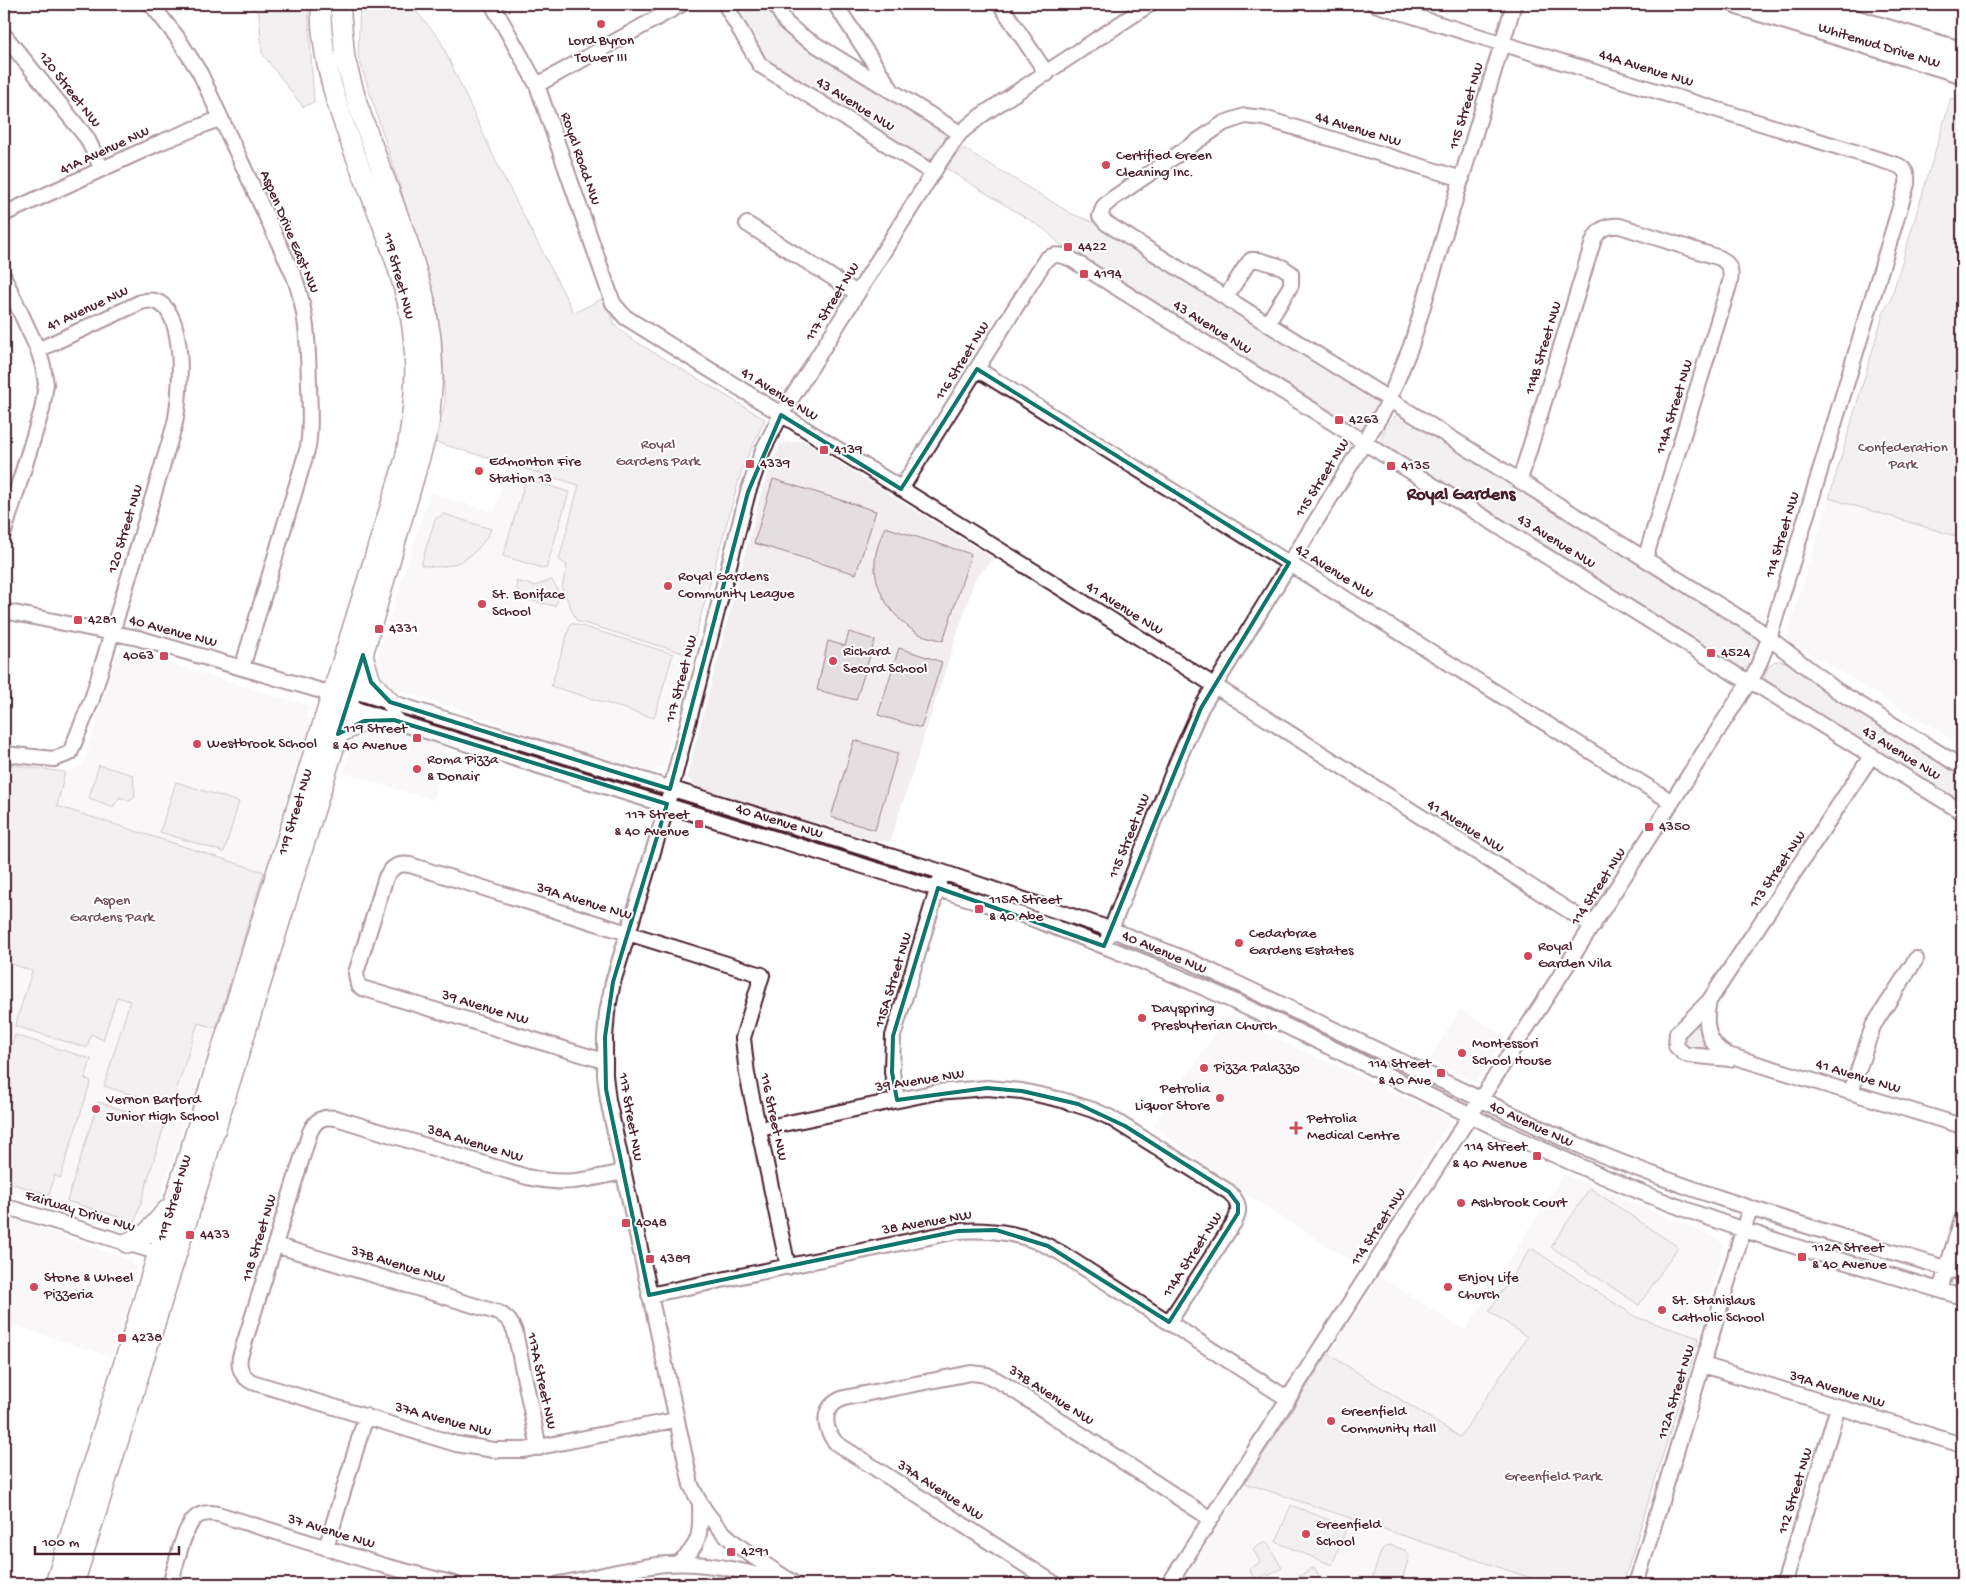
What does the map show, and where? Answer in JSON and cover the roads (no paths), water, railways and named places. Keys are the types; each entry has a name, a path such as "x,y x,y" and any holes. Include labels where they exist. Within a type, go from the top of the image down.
{"highway":[{"name":"Whitemud Drive NW","path":"1739,4 1962,72"},
{"name":"Whitemud Drive NW","path":"1800,4 1962,53"}],"main road":[{"name":"119 Street NW","path":"74,1584 167,1256 174,1201 343,697 411,426 415,375 413,338 408,302 392,247 340,110 328,63 321,18 321,4"},
{"name":"119 Street NW","path":"55,1584 167,1256 338,734 343,697 363,655 429,426 433,376 431,338 424,296 408,242 358,106 345,60 340,4"},
{"path":"338,734 364,721 392,711 371,682 363,655"},
{"path":"127,1243 148,1233 174,1201"}],"street":[{"name":"Aspen Drive East NW","path":"151,4 188,53 200,73 294,276 304,306 308,333 310,418 308,447 242,668"},
{"name":"Royal Road NW","path":"492,4 537,85 613,303 634,324"},
{"path":"537,85 682,4"},
{"name":"43 Avenue NW","path":"724,4 760,65 933,173"},
{"name":"43 Avenue NW","path":"775,4 786,23 800,35 960,133"},
{"name":"43 Avenue NW","path":"835,4 892,92"},
{"path":"1000,4 1047,74"},
{"name":"117 Street NW","path":"700,1505 689,1480 675,1420 606,1089 604,1061 610,996 667,804 748,492 763,450 781,415 960,133 982,115 1047,74 1150,4"},
{"name":"44A Avenue NW","path":"1374,4 1897,165 1906,172"},
{"name":"115 Street NW","path":"1104,946 1190,730 1213,685 1390,400 1411,346 1514,4"},
{"name":"120 Street NW","path":"4,35 87,138 102,169"},
{"name":"44 Avenue NW","path":"1100,216 1102,209 1112,199 1224,124 1245,116 1264,118 1462,179"},
{"name":"41A Avenue NW","path":"4,214 102,169 221,118"},
{"name":"114 Street NW","path":"1169,1584 1750,682 1768,639 1907,184 1906,172"},
{"name":"43 Avenue NW","path":"1100,216 1106,223 1751,626 1836,690 1962,767"},
{"path":"747,224 857,293"},
{"name":"114B Street NW","path":"1520,480 1597,233 1604,228 1620,226 1716,256 1728,264"},
{"name":"43 Avenue NW","path":"1055,255 1071,259 1962,812"},
{"name":"116 Street NW","path":"901,489 1046,259 1055,255"},
{"path":"1226,297 1251,260 1260,260 1286,268 1291,273 1291,284 1268,323"},
{"name":"114A Street NW","path":"1645,559 1730,282 1731,274 1728,264"},
{"path":"4,277 38,350 45,376 44,400 4,532"},
{"name":"120 Street NW","path":"4,754 54,759 70,753 92,699 174,427 179,401 181,376 177,340 166,307 154,300"},
{"name":"41 Avenue NW","path":"38,350 141,302 154,300"},
{"name":"41 Avenue NW","path":"634,324 901,489 1593,926"},
{"name":"42 Avenue NW","path":"977,369 1672,802"},
{"name":"40 Avenue NW","path":"4,611 111,633 192,653 670,789 942,872 1110,929 1190,962 1562,1138 1616,1161 1750,1208 1962,1273"},
{"name":"40 Avenue NW","path":"392,711 667,804 1025,916 1104,946 1212,991 1471,1116 1642,1192 1744,1230 1962,1296"},
{"name":"113 Street NW","path":"1676,1046 1677,1033 1710,1001 1872,755"},
{"name":"39A Avenue NW","path":"358,985 356,973 386,878 398,864 410,865 762,975"},
{"name":"115A Street NW","path":"897,1100 892,1066 893,1036 942,872"},
{"path":"1851,1092 1873,1026 1916,959"},
{"name":"116 Street NW","path":"762,975 743,1038 747,1074 788,1267"},
{"name":"39 Avenue NW","path":"358,985 362,988 604,1061"},
{"name":"113 Street NW","path":"1708,1033 1707,1011 1710,1001"},
{"name":"41 Avenue NW","path":"1708,1033 1715,1047 1720,1051 1962,1126"},
{"name":"41 Avenue NW","path":"1676,1046 1688,1055 1720,1059 1743,1059"},
{"name":"39 Avenue NW","path":"759,1128 950,1090 987,1088 1022,1091 1070,1102 1125,1126 1229,1192 1238,1204"},
{"name":"38A Avenue NW","path":"320,1118 336,1118 545,1181 572,1182 623,1172"},
{"name":"118 Street NW","path":"240,1370 240,1357 310,1132 320,1118"},
{"name":"114A Street NW","path":"1170,1322 1235,1221 1238,1213 1238,1204"},
{"name":"Fairway Drive NW","path":"4,1206 167,1256"},
{"name":"112A Street NW","path":"1636,1584 1750,1208"},
{"path":"1940,1290 1962,1219"},
{"name":"38 Avenue NW","path":"649,1296 958,1231 996,1230 1015,1234 1048,1246 1288,1399"},
{"name":"37B Avenue NW","path":"275,1245 499,1314 510,1321"},
{"name":"117A Street NW","path":"510,1321 515,1332 539,1448"},
{"name":"39A Avenue NW","path":"1703,1365 1962,1445"},
{"name":"37A Avenue NW","path":"240,1370 252,1382 456,1444 481,1449 512,1451 539,1448 675,1420"},
{"name":"37B Avenue NW","path":"828,1412 833,1403 844,1398 971,1374 987,1375 1004,1384 1211,1519"},
{"name":"112 Street NW","path":"1784,1584 1838,1407"},
{"name":"37A Avenue NW","path":"828,1412 828,1430 836,1443 1055,1584"},
{"path":"326,1548 366,1416"},
{"path":"678,1564 691,1553 698,1538 700,1505"},
{"path":"700,1505 714,1524 732,1541 795,1584"},
{"name":"37 Avenue NW","path":"170,1584 186,1532 197,1516 207,1513 218,1514 326,1548 455,1584"},
{"path":"559,1584 632,1569 678,1564 722,1568 789,1584"}],"place":[{"name":"Lord Byron Tower III","path":"601,24"},
{"name":"Certified Green Cleaning Inc.","path":"1106,165"},
{"name":"4422","path":"1068,247"},
{"name":"4194","path":"1084,274"},
{"name":"4263","path":"1339,420"},
{"name":"4139","path":"824,450"},
{"name":"4339","path":"750,464"},
{"name":"4135","path":"1391,466"},
{"name":"Edmonton Fire Station 13","path":"479,471"},
{"name":"Royal Gardens Community League","path":"668,586"},
{"name":"St. Boniface School","path":"482,604"},
{"name":"4281","path":"78,620"},
{"name":"4331","path":"379,629"},
{"name":"4524","path":"1711,653"},
{"name":"4063","path":"164,656"},
{"name":"Richard Secord School","path":"833,661"},
{"name":"119 Street & 40 Avenue","path":"417,738"},
{"name":"Westbrook School","path":"197,744"},
{"name":"Roma Pizza & Donair","path":"417,769"},
{"name":"117 Street & 40 Avenue","path":"699,824"},
{"name":"4350","path":"1649,827"},
{"name":"115A Street & 40 Abe","path":"979,909"},
{"name":"Cedarbrae Gardens Estates","path":"1239,943"},
{"name":"Royal Garden Vila","path":"1528,956"},
{"name":"Dayspring Presbyterian Church","path":"1142,1018"},
{"name":"Montessori School House","path":"1462,1053"},
{"name":"Pizza Palazzo","path":"1204,1068"},
{"name":"114 Street & 40 Ave","path":"1441,1073"},
{"name":"Petrolia Liquor Store","path":"1220,1098"},
{"name":"Vernon Barford Junior High School","path":"96,1109"},
{"name":"Petrolia Medical Centre","path":"1296,1128"},
{"name":"114 Street & 40 Avenue","path":"1537,1156"},
{"name":"Ashbrook Court","path":"1461,1203"},
{"name":"4048","path":"626,1223"},
{"name":"4433","path":"190,1235"},
{"name":"112A Street & 40 Avenue","path":"1802,1257"},
{"name":"4389","path":"650,1259"},
{"name":"Stone & Wheel Pizzeria","path":"34,1287"},
{"name":"Enjoy Life Church","path":"1448,1287"},
{"name":"St. Stanislaus Catholic School","path":"1662,1310"},
{"name":"4238","path":"122,1338"},
{"name":"Greenfield Community Hall","path":"1331,1421"},
{"name":"Greenfield School","path":"1306,1534"},
{"name":"4291","path":"731,1552"}],"district":[{"name":"Royal Gardens","path":"1461,495"}],"park label":[{"name":"Royal Gardens Park","path":"658,454"},
{"name":"Confederation Park","path":"1903,456"},
{"name":"Aspen Gardens Park","path":"112,910"},
{"name":"Greenfield Park","path":"1553,1477"}]}
